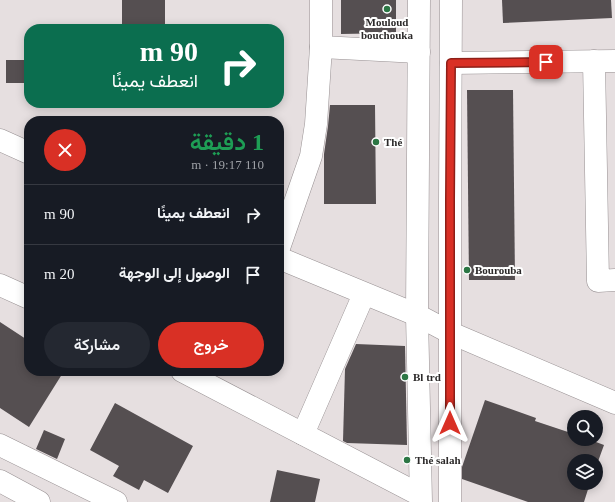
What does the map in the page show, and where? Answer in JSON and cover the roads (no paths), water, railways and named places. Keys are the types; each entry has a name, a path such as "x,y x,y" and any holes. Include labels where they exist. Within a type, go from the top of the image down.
{"street":[{"path":"284,234 311,156 316,124 321,47 321,0"},
{"path":"192,376 421,498 417,315 419,0"},
{"path":"450,502 452,0"},
{"path":"321,47 419,52"},
{"path":"451,63 605,61 606,171 598,281 615,280"},
{"path":"0,140 24,151"},
{"path":"284,260 417,315 450,333 615,403"},
{"path":"0,285 24,296"},
{"path":"303,434 364,294"},
{"path":"0,445 116,502"},
{"path":"0,481 39,502"}],"place":[{"name":"Mouloud bouchouka","path":"387,9"},
{"name":"Thé","path":"376,142"},
{"name":"Bourouba","path":"467,270"},
{"name":"Bl trd","path":"405,377"},
{"name":"Thé salah","path":"407,460"}]}
